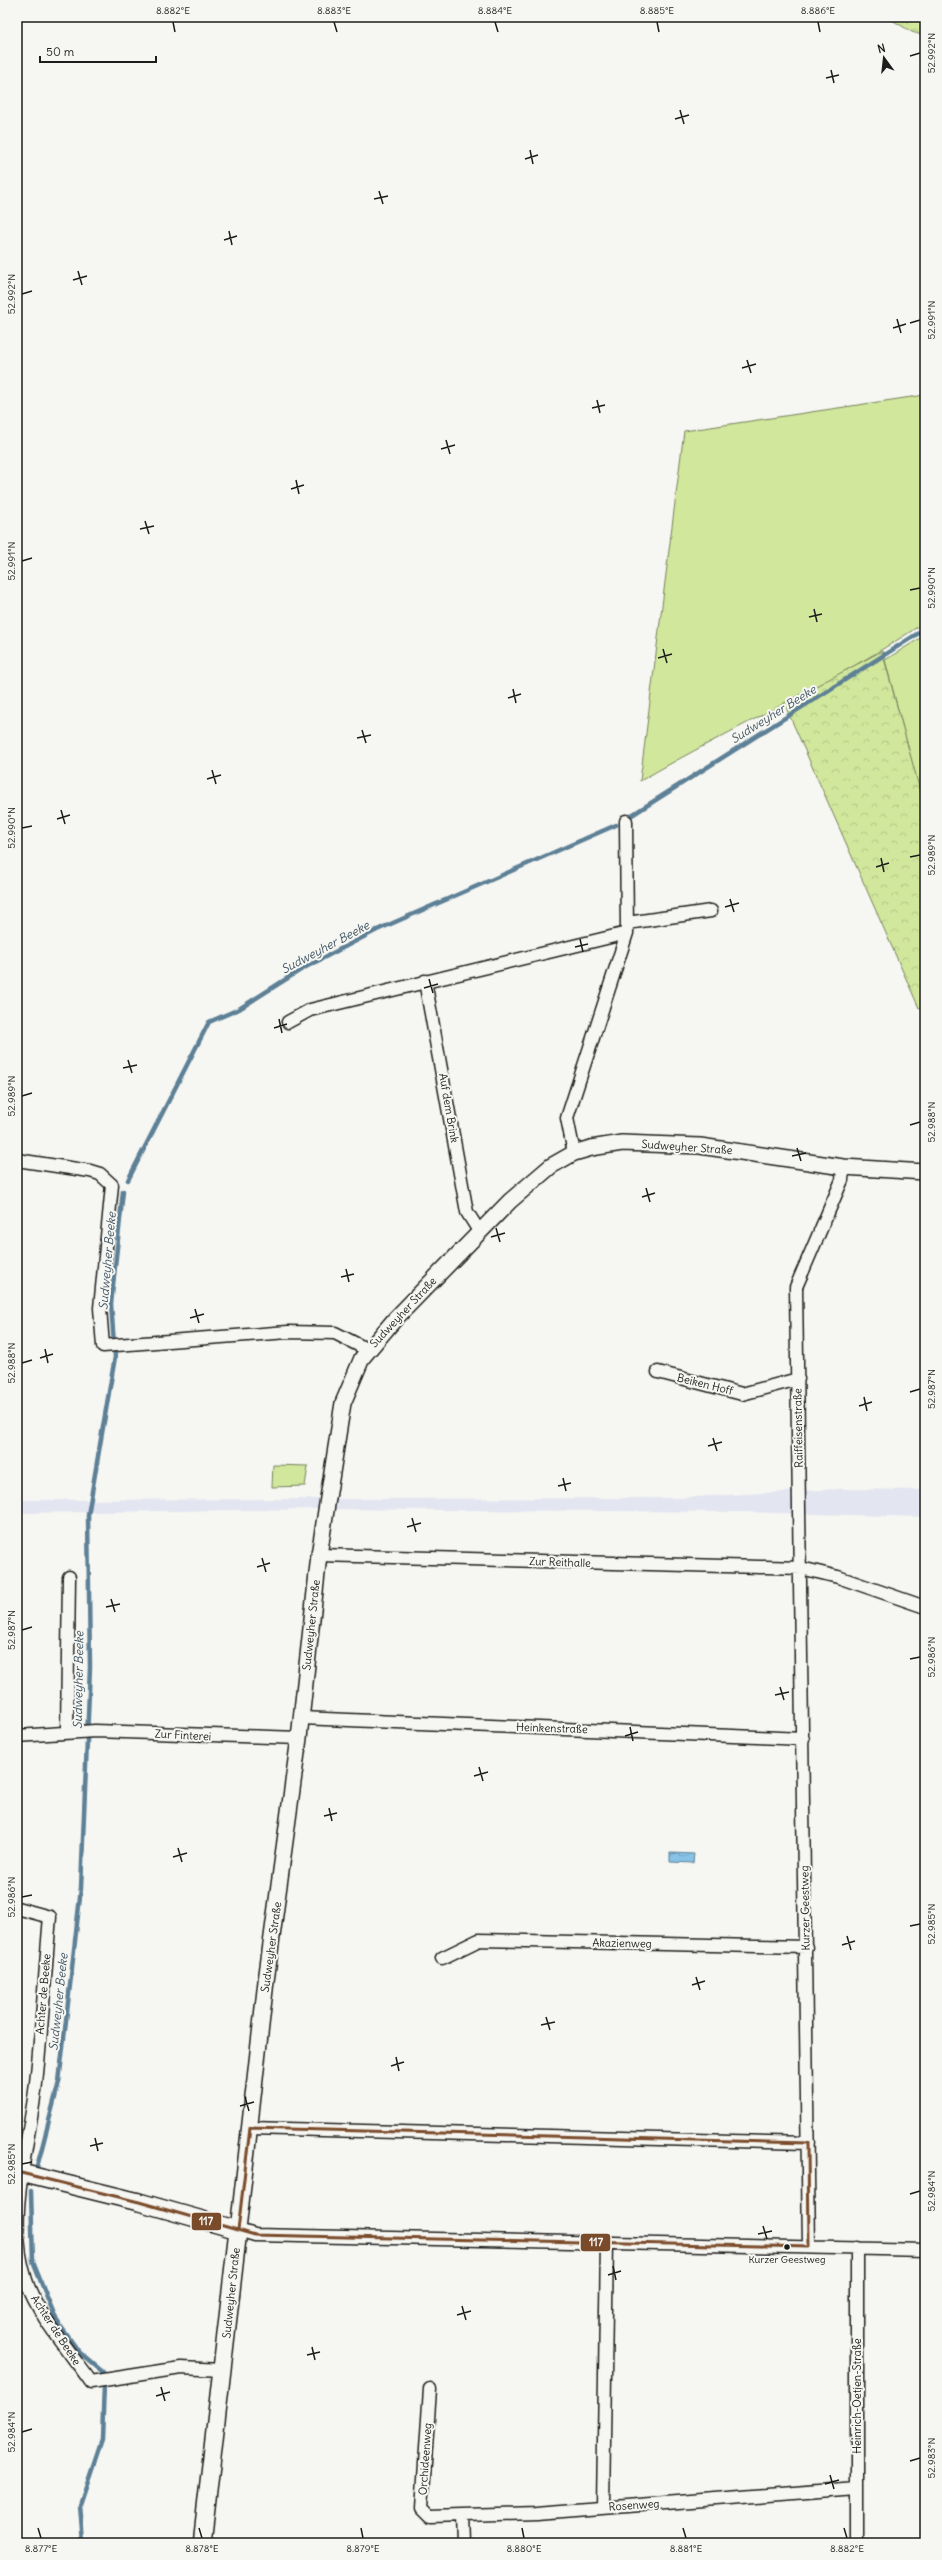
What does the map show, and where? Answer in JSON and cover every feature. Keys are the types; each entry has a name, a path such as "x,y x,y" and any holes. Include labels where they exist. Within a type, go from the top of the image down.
{"main road":[{"path":"20,2173 139,2202 238,2230"},
{"name":"Sudweyher Straße","path":"202,2543 238,2230"}],"street":[{"path":"574,1153 567,1118 627,928 626,821"},
{"path":"288,1022 310,1010 627,928 711,911"},
{"name":"Auf dem Brink","path":"425,981 467,1212 480,1231"},
{"name":"Sudweyher Straße","path":"238,2230 266,1981 299,1738 319,1555 343,1403 352,1379 368,1350 480,1231 530,1183 551,1166 574,1153 591,1148 622,1143 700,1146 843,1167 925,1172"},
{"path":"17,1160 90,1171 100,1174 112,1185 100,1308 104,1346 288,1332 335,1333 368,1350"},
{"name":"Raiffeisenstraße","path":"801,1568 796,1287 842,1180 843,1167"},
{"name":"Beiken Hoff","path":"658,1372 742,1394 798,1379"},
{"name":"Zur Reithalle","path":"319,1555 801,1568"},
{"path":"801,1568 838,1577 925,1607"},
{"name":"Kurzer Geestweg","path":"801,1568 809,2247"},
{"path":"67,1732 69,1577"},
{"name":"Heinkenstraße","path":"301,1718 803,1739"},
{"name":"Zur Finterei","path":"17,1736 95,1731 299,1738"},
{"name":"Achter de Beeke","path":"17,1908 50,1917 36,2083 17,2192 18,2248 26,2281 40,2309 91,2382 181,2368 222,2370"},
{"name":"Akazienweg","path":"442,1958 479,1940 806,1947"},
{"path":"250,2128 808,2143"},
{"path":"238,2230 255,2235 925,2250"},
{"name":"Rosenweg","path":"606,2243 603,2507 857,2488"},
{"name":"Heinrich-Oetjen-Straße","path":"857,2248 857,2543"},
{"name":"Orchideenweg","path":"430,2389 422,2508 430,2516 537,2513 603,2507"},
{"path":"462,2516 463,2543"}],"shaded area":[{"path":"838,1489 925,1490 925,1517 743,1512 318,1509 17,1513 17,1500 676,1498"}],"green space":[{"path":"887,17 925,17 925,36 912,32"},
{"path":"925,395 925,622 856,665 640,781 684,431"},
{"path":"925,635 925,799 922,800 885,660"},
{"path":"882,651 925,809 925,1006 919,1008 784,703"},
{"path":"273,1465 308,1466 305,1486 272,1487"}],"water":[{"path":"670,1853 694,1854 693,1863 670,1862"}],"waterway":[{"name":"Sudweyher Beeke","path":"632,815 925,629"},
{"name":"Sudweyher Beeke","path":"128,1180 209,1022 239,1009 302,969 377,930 616,825"},
{"name":"Sudweyher Beeke","path":"37,2167 59,2082 81,1888 90,1667 88,1515 115,1357 111,1304 123,1191"},
{"name":"Sudweyher Beeke","path":"31,2191 33,2262 47,2297 57,2321 79,2352 104,2373"},
{"name":"Sudweyher Beeke","path":"83,2543 80,2504 102,2439 104,2385"}],"transit line":[{"name":"117","path":"17,2172 139,2202 255,2235 809,2247 808,2143 250,2128 238,2230"}],"place":[{"name":"Kurzer Geestweg","path":"787,2247"}]}
